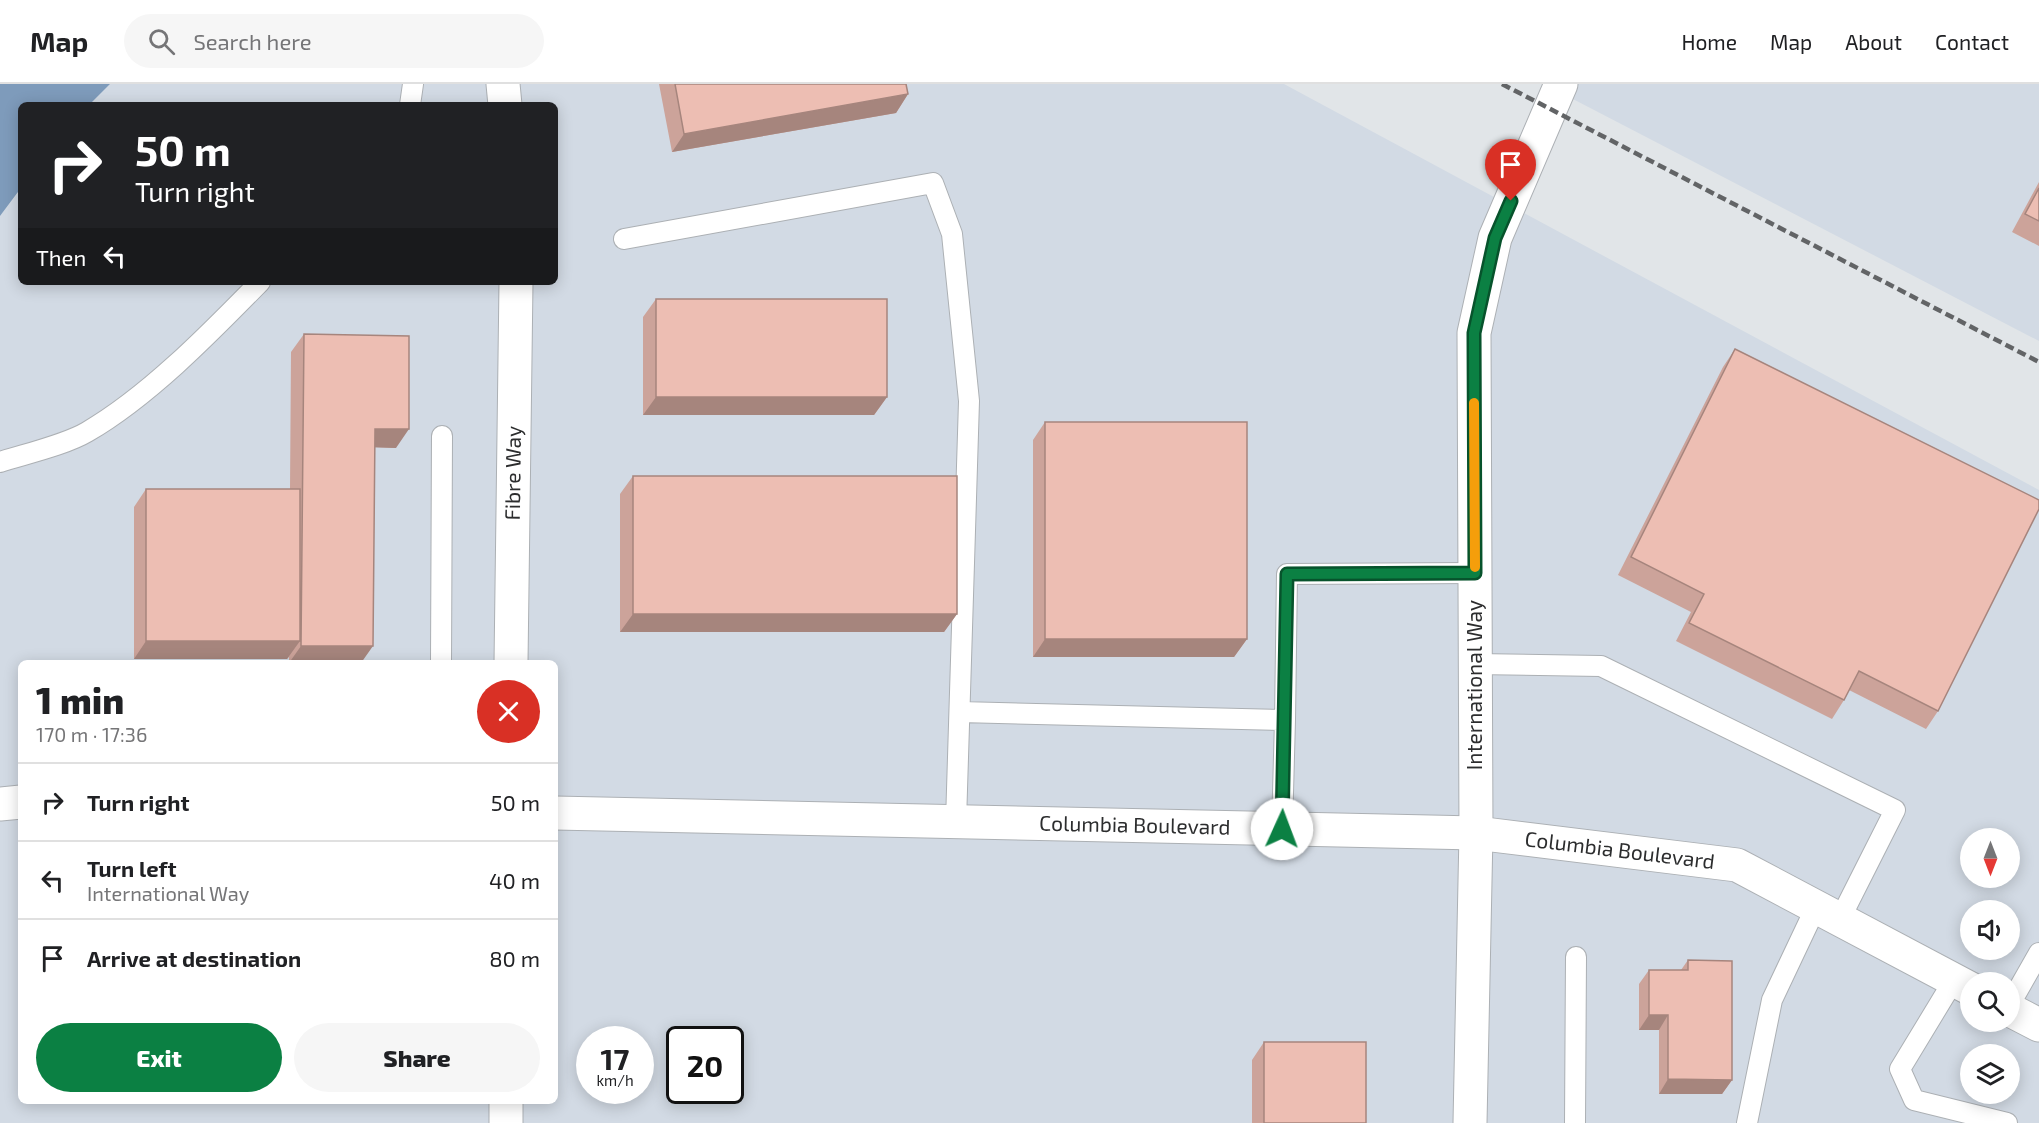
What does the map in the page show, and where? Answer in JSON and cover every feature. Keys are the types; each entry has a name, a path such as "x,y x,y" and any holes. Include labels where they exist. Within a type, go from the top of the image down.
{"street":[{"path":"503,84 505,102"},
{"name":"International Way","path":"1470,1123 1476,833 1474,333 1495,238 1562,84"},
{"name":"Fibre Way","path":"511,660 516,285"},
{"path":"0,804 18,802"},
{"name":"Columbia Boulevard","path":"558,813 1476,833 1737,865 1960,984"},
{"path":"2020,1015 2039,1025"},
{"path":"506,1104 506,1123"}],"lane":[{"path":"410,102 413,84"},
{"path":"624,239 933,183 952,234 969,401 956,822"},
{"path":"0,462 86,433 145,389 214,329 257,285"},
{"path":"441,660 442,436"},
{"path":"1282,829 1287,574 1475,573"},
{"path":"1475,664 1601,666 1895,810 1772,1000 1747,1123"},
{"path":"960,712 1285,720"},
{"path":"2020,986 2039,953"},
{"path":"1575,1123 1576,957"},
{"path":"1960,988 1900,1069 1914,1100 2007,1123"}],"shaded area":[{"path":"110,84 1284,84 2039,490 2039,1123 0,1123 0,216 18,193 18,285 558,285 558,102 92,102"},
{"path":"1544,84 2039,84 2039,341"}],"water":[{"path":"0,84 110,84 92,102 18,102 18,192 0,216"}],"building":[{"path":"675,84 906,84 908,94 684,134"},
{"path":"2039,188 2039,221 2025,214"},
{"path":"656,299 887,299 887,397 656,397"},
{"path":"304,334 409,336 409,429 375,429 373,646 301,646"},
{"path":"1735,349 2039,500 2039,509 1938,711 1859,671 1844,700 1689,623 1704,594 1631,557"},
{"path":"1045,422 1247,422 1247,639 1045,639"},
{"path":"633,476 957,476 957,614 633,614"},
{"path":"146,489 300,489 300,641 146,641"},
{"path":"1688,960 1732,961 1732,1080 1668,1079 1668,1015 1649,1015 1649,970 1688,970"},
{"path":"1264,1042 1366,1042 1366,1123 1264,1123"}],"railway":[{"path":"1502,84 2039,362"}],"slow traffic":[{"path":"1474,403 1475,567"}],"route":[{"path":"1282,829 1287,574 1475,573 1474,333 1495,238 1511,201"}]}
